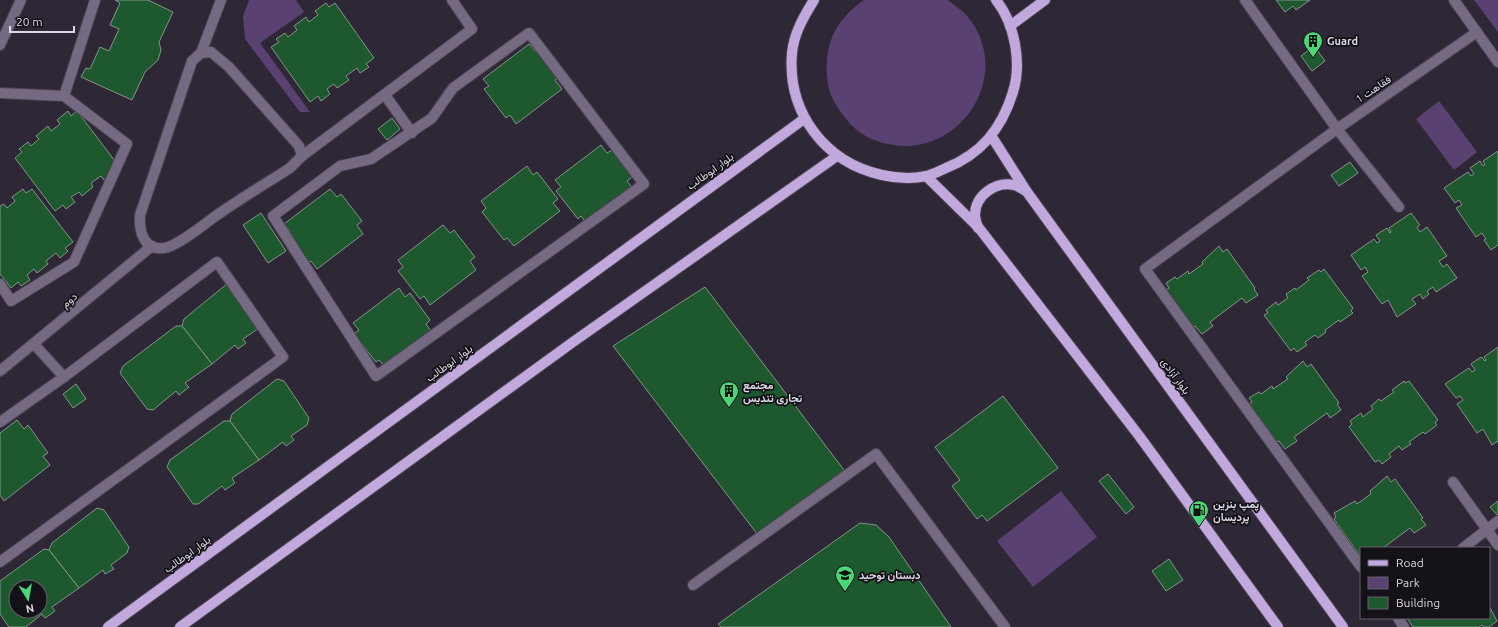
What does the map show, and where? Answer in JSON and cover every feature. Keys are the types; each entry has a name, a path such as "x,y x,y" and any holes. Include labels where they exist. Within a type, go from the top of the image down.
{"main road":[{"path":"814,0 802,19 792,52 793,86 804,118 819,139 837,156 864,171 895,178 926,176 962,162 992,137 1007,112 1016,84 1017,54 1010,26 996,0"},
{"path":"1010,26 1045,0"},
{"name":"بلوار ابوطالب","path":"108,627 804,118"},
{"name":"بلوار آزادی","path":"992,137 1027,192 1343,627"},
{"path":"180,627 573,342 837,156"},
{"path":"926,176 978,228 1140,437 1278,627"},
{"path":"978,228 975,215 979,201 988,190 1001,184 1015,185 1027,192"}],"street":[{"path":"0,45 21,0"},
{"path":"64,96 95,0"},
{"path":"221,0 201,53 192,61 140,215 139,228 144,240 152,246 164,248 185,237 290,168 302,156 472,29 452,0"},
{"path":"1245,0 1336,129 1399,208"},
{"path":"1454,0 1498,62"},
{"name":"فقاهت 1","path":"1360,566 1146,269 1336,129 1477,32"},
{"path":"529,33 644,184 376,376 273,216 340,166 371,159 412,132 432,118 453,88 529,33"},
{"path":"201,53 211,52 229,67 299,146 302,156"},
{"path":"0,93 64,96 127,144 74,262 11,301 0,284"},
{"path":"385,95 412,132"},
{"name":"دوم","path":"0,370 34,344 152,246"},
{"path":"0,422 64,377 217,262 282,357 0,562"},
{"path":"34,344 64,377"},
{"path":"693,585 876,454 1005,627"},
{"path":"1453,482 1498,544"},
{"path":"1464,547 1498,521"}],"green space":[{"path":"249,0 296,0 304,12 260,43 310,112 300,112 245,39 243,16"},
{"path":"864,0 948,0 967,16 981,39 985,63 983,86 973,108 958,126 938,139 914,145 888,144 876,141 865,136 851,125 843,115 830,93 827,81 827,62 831,41 840,23"},
{"path":"1474,0 1498,0 1498,32"},
{"path":"1439,101 1477,152 1454,170 1416,119"},
{"path":"1061,491 1097,537 1033,587 997,541"}],"building":[{"path":"115,0 148,0 173,12 159,42 161,50 158,60 145,72 132,100 81,77 86,68 90,69 100,47 109,51 119,29 110,25 120,3"},
{"path":"1276,0 1310,0 1296,10 1293,6 1285,12"},
{"path":"326,3 329,7 335,3 374,58 366,64 369,67 360,73 357,68 346,76 349,80 337,88 334,84 327,89 330,94 321,101 318,96 310,102 271,47 279,42 276,39 285,33 288,37 297,30 294,26 306,17 309,22 318,15 315,11"},
{"path":"529,44 536,52 540,49 560,76 555,80 562,89 516,124 510,115 506,118 484,89 489,86 483,79"},
{"name":"Guard","path":"1314,46 1325,61 1312,71 1301,56"},
{"path":"68,111 71,116 77,111 118,165 113,174 104,180 101,176 91,183 93,187 82,196 79,192 71,197 75,202 66,209 63,205 55,211 15,158 22,152 19,149 28,142 31,146 39,139 36,136 48,126 51,131 60,124 57,120"},
{"path":"392,118 400,129 387,140 378,129"},
{"path":"601,145 607,153 612,150 632,177 627,181 634,190 588,225 581,216 578,219 556,191 561,187 555,180"},
{"path":"1498,151 1498,245 1491,250 1484,240 1486,239 1482,233 1476,237 1456,208 1462,205 1459,200 1455,203 1444,188 1468,172 1471,176 1474,174 1470,168 1480,161 1483,166 1485,164 1483,161"},
{"path":"1350,162 1358,173 1339,186 1331,175"},
{"path":"527,166 533,175 537,172 558,199 553,203 560,211 514,246 507,238 504,240 482,212 486,208 481,201"},
{"path":"23,189 26,193 32,189 73,242 65,248 68,251 60,258 56,253 46,261 48,264 37,273 34,269 27,275 30,280 21,286 18,282 11,288 0,274 0,206 4,204 7,208 15,201 12,197"},
{"path":"330,189 337,197 341,194 362,221 357,225 363,234 317,269 311,261 307,263 285,235 290,231 284,224"},
{"path":"261,213 286,251 268,263 243,225"},
{"path":"1411,213 1420,225 1417,227 1420,232 1427,227 1447,256 1439,261 1443,267 1447,264 1457,278 1436,292 1433,287 1427,291 1429,294 1423,299 1420,294 1412,299 1416,304 1397,317 1388,300 1382,304 1362,276 1368,272 1365,267 1361,270 1351,255 1374,239 1377,243 1380,241 1376,235 1387,228 1390,233 1389,228"},
{"path":"443,225 450,233 454,230 475,257 470,261 476,270 430,305 424,296 420,299 398,271 403,267 398,260"},
{"path":"1219,246 1223,252 1227,249 1255,288 1254,289 1258,295 1246,303 1242,298 1210,322 1213,326 1202,334 1195,326 1193,328 1166,290 1169,288 1166,283 1175,277 1177,279 1188,271 1189,274 1203,264 1202,262"},
{"path":"1324,269 1353,308 1351,311 1353,313 1340,322 1339,320 1325,330 1326,332 1318,338 1315,335 1305,342 1307,345 1297,352 1294,348 1291,351 1264,315 1268,313 1266,310 1276,302 1278,305 1288,298 1286,294 1295,288 1296,290 1309,280 1307,278 1319,270 1321,272"},
{"path":"228,283 259,328 243,339 246,343 238,349 235,345 212,364 182,326 184,319"},
{"name":"مجتمع تجاری تندیس","path":"705,287 844,470 758,535 613,346"},
{"path":"399,288 405,297 410,293 430,320 426,324 432,333 386,368 379,360 376,362 354,334 359,330 353,323"},
{"path":"176,326 182,326 212,364 185,383 189,387 179,395 176,391 153,410 147,409 120,373 123,366"},
{"path":"1498,347 1498,441 1492,445 1483,429 1477,433 1457,404 1463,400 1460,396 1456,398 1445,384 1469,368 1472,372 1475,370 1471,364 1481,357 1485,361 1486,360 1484,357"},
{"path":"1303,361 1307,367 1311,364 1339,403 1337,404 1341,410 1330,418 1327,413 1294,437 1297,441 1285,449 1279,441 1277,442 1249,404 1252,402 1249,398 1259,392 1261,394 1272,386 1273,389 1288,379 1286,377"},
{"path":"277,379 284,381 309,418 307,425 291,436 294,440 286,446 283,442 259,460 230,421 232,414"},
{"path":"1404,381 1405,383 1409,381 1438,420 1435,422 1437,425 1425,434 1423,432 1409,442 1411,444 1402,450 1399,446 1389,454 1391,457 1382,464 1379,460 1375,462 1349,427 1352,424 1350,421 1361,413 1363,417 1373,409 1371,406 1379,399 1381,401 1394,392 1392,390"},
{"path":"76,384 86,399 73,408 63,394"},
{"path":"1003,396 1058,468 987,521 982,515 977,519 952,486 960,480 935,447"},
{"path":"17,420 24,429 28,425 48,453 43,456 50,465 4,501 0,495 0,433"},
{"path":"224,421 230,421 259,460 232,478 235,483 225,490 222,486 198,504 193,504 167,467 170,460"},
{"path":"1108,474 1134,507 1126,514 1099,481"},
{"path":"1387,476 1391,482 1395,479 1423,518 1421,519 1426,525 1414,533 1410,528 1384,547 1360,547 1360,556 1334,519 1336,517 1334,513 1355,501 1357,504 1371,494 1370,491"},
{"path":"1498,501 1498,516 1490,507"},
{"path":"97,508 104,510 129,547 127,553 111,565 114,569 105,574 103,570 79,588 49,550 52,543"},
{"name":"دبستان توحید","path":"860,523 876,525 889,537 951,627 721,627 718,624"},
{"path":"44,549 49,550 79,588 52,607 55,611 48,616 48,579 8,579 8,619 36,619 26,627 9,627 0,614 0,581"},
{"path":"1169,559 1183,580 1166,591 1152,571"},
{"path":"1490,608 1497,621 1489,627 1484,627 1482,625 1479,627 1413,627 1408,619 1490,619"}],"place":[{"name":"Guard","path":"1313,58"},
{"name":"مجتمع تجاری تندیس","path":"729,408"},
{"name":"پمپ بنزین پردیسان","path":"1199,527"},
{"name":"دبستان توحید","path":"845,592"}]}
